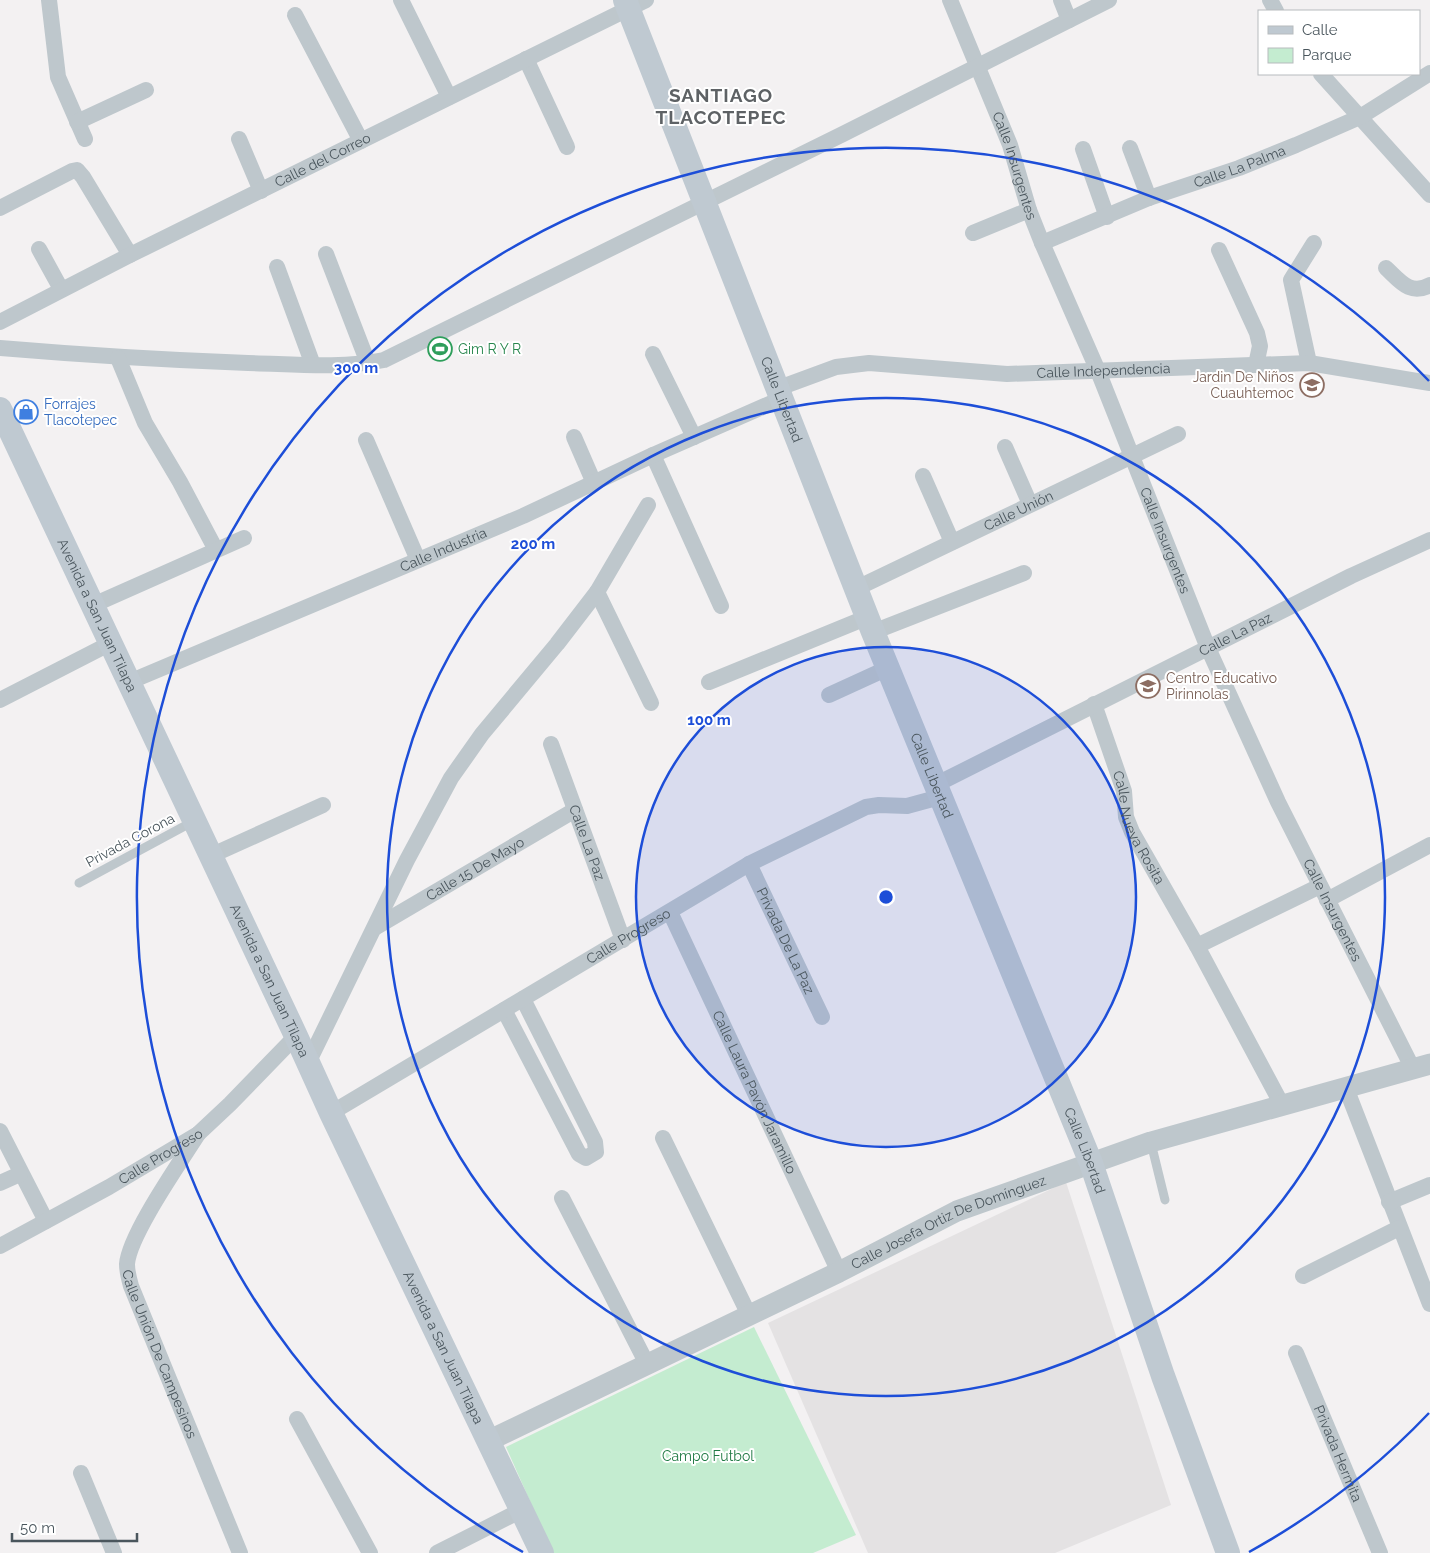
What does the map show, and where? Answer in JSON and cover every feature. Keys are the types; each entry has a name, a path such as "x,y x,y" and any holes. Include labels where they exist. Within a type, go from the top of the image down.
{"main road":[{"name":"Calle Libertad","path":"633,3 706,202 871,625 1091,1163 1166,1385 1228,1553"},
{"name":"Avenida a San Juan Tilapa","path":"0,409 331,1113 490,1440 542,1553"}],"street":[{"path":"49,0 58,77 85,138"},
{"path":"401,0 449,97"},
{"name":"Calle Insurgentes","path":"950,0 1010,145 1029,210 1042,243 1098,371 1208,648 1278,802 1324,893 1421,1066"},
{"path":"1060,0 1069,20"},
{"path":"0,348 118,358 313,365 368,363 399,354 1109,0"},
{"name":"Calle del Correo","path":"0,322 61,289 526,59 633,3"},
{"path":"295,15 360,141"},
{"path":"526,59 567,147"},
{"name":"Calle La Palma","path":"1042,243 1149,198 1238,168 1360,117 1430,73"},
{"path":"1322,75 1430,195"},
{"path":"77,122 146,90"},
{"path":"239,138 261,191"},
{"path":"1130,148 1149,198"},
{"path":"1083,149 1107,217"},
{"path":"0,208 72,171 79,172 130,255"},
{"path":"973,234 1029,210"},
{"path":"1309,363 1291,280 1314,243"},
{"path":"39,249 61,289"},
{"path":"1219,250 1257,334 1260,346 1256,365"},
{"path":"326,254 368,363"},
{"path":"277,267 313,365"},
{"path":"1386,268 1404,286 1412,290 1430,285"},
{"path":"653,354 694,437"},
{"path":"118,358 145,423 180,482 216,550"},
{"name":"Calle Independencia","path":"781,393 836,367 869,363 1007,374 1309,363 1430,383"},
{"name":"Calle Industria","path":"129,682 523,516 694,437 781,393"},
{"name":"Calle Unión","path":"857,588 1178,434"},
{"path":"574,437 594,483"},
{"path":"366,440 418,560"},
{"path":"1005,447 1030,504"},
{"path":"653,455 721,606"},
{"path":"922,476 952,542"},
{"path":"308,1063 407,860 437,802 466,754 597,592 648,505"},
{"path":"93,606 244,538"},
{"name":"Calle La Paz","path":"938,791 1094,704 1351,576 1430,540"},
{"path":"709,682 1024,573"},
{"path":"597,592 651,703"},
{"path":"0,700 111,643"},
{"path":"829,695 888,668"},
{"name":"Calle Nueva Rosita","path":"1094,704 1124,791 1126,817 1132,832 1197,946 1282,1105"},
{"name":"Calle La Paz","path":"551,744 623,940"},
{"name":"Calle Progreso","path":"331,1113 750,864 866,807 879,804 907,806 938,791"},
{"path":"210,856 323,805"},
{"name":"Calle 15 De Mayo","path":"376,926 575,810"},
{"path":"1197,946 1324,893 1430,845"},
{"name":"Privada De La Paz","path":"750,864 822,1017"},
{"name":"Calle Laura Pavón Jaramillo","path":"670,912 839,1272"},
{"path":"504,1010 579,1154 586,1158 591,1156 596,1152 595,1142 523,999"},
{"path":"519,1038 537,1028"},
{"name":"Calle Progreso","path":"0,1246 109,1188 198,1134 296,1036"},
{"name":"Calle Josefa Ortiz De Domínguez","path":"490,1440 839,1272 957,1212 1151,1142 1421,1066"},
{"path":"1346,1088 1430,1304"},
{"path":"0,1131 20,1174 46,1221"},
{"name":"Calle Unión De Campesinos","path":"198,1134 141,1228 127,1262 128,1274 131,1286 240,1553"},
{"path":"663,1138 749,1315"},
{"path":"0,1183 20,1174"},
{"path":"1389,1202 1430,1185"},
{"path":"562,1198 647,1364"},
{"path":"1303,1276 1399,1228"},
{"name":"Privada Hermita","path":"1296,1353 1380,1553"},
{"path":"298,1419 370,1553"},
{"path":"81,1473 114,1553"},
{"path":"438,1553 522,1510"}],"lane":[{"name":"Privada Corona","path":"79,883 194,821"},
{"path":"1151,1142 1165,1200"}],"shaded area":[{"path":"1066,1182 1171,1505 1055,1553 868,1553 768,1323"}],"green space":[{"name":"Campo Futbol","path":"754,1327 856,1535 813,1553 553,1553 506,1447"}],"place":[{"name":"Gim R Y R","path":"440,349"},
{"name":"Jardin De Niños Cuauhtemoc","path":"1312,385"},
{"name":"Forrajes Tlacotepec","path":"26,412"},
{"name":"Centro Educativo Pirinnolas","path":"1148,686"}],"district":[{"name":"SANTIAGO TLACOTEPEC","path":"721,106"}]}
